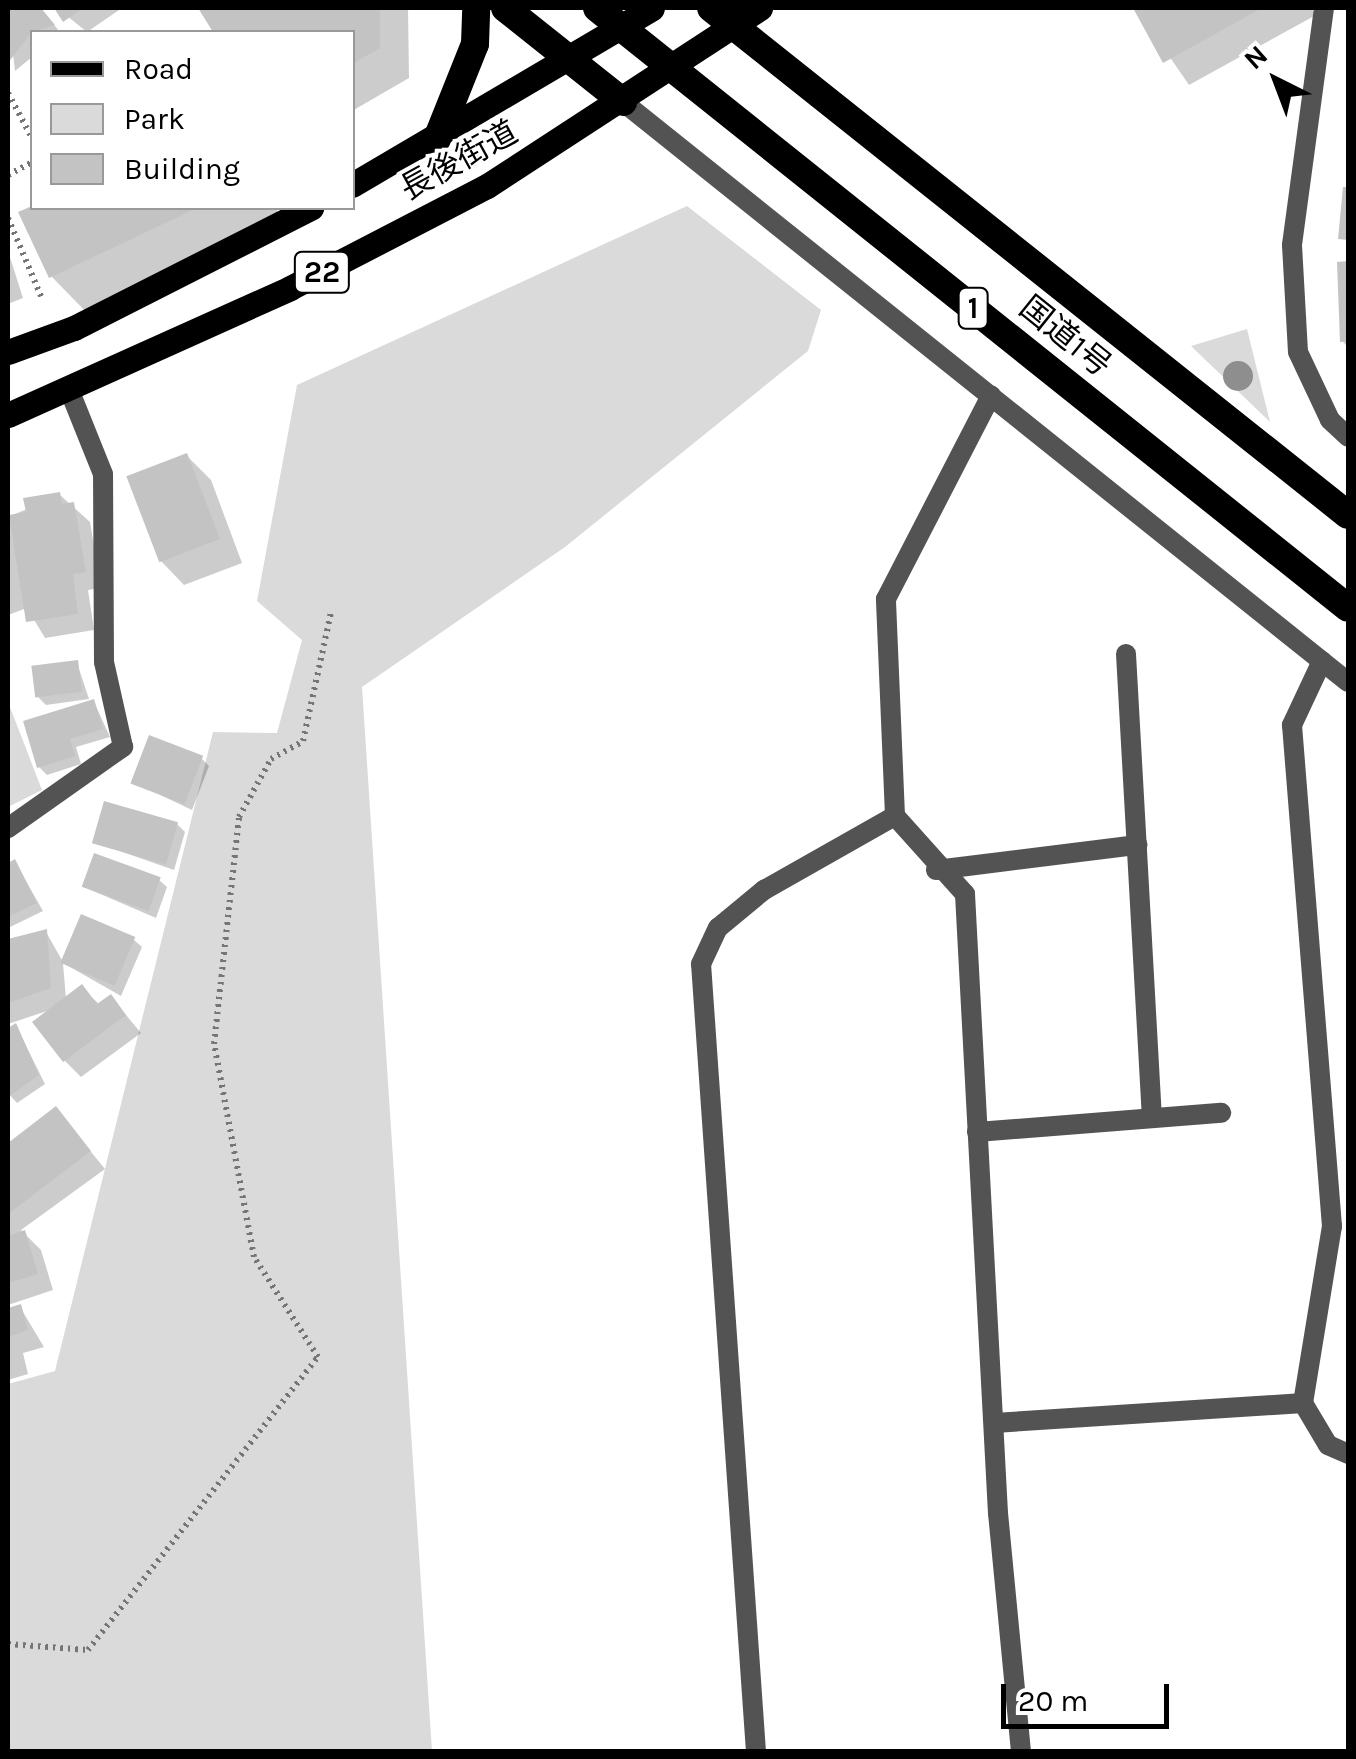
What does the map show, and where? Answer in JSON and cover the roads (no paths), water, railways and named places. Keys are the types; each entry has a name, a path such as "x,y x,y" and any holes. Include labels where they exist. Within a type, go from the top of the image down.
{"highway":[{"path":"437,139 476,44 476,8"},
{"path":"504,8 623,102"},
{"name":"国道1号","path":"597,8 1348,608"},
{"name":"国道1号","path":"711,8 1348,515"}],"main road":[{"name":"長後街道","path":"355,183 437,139 652,8"},
{"name":"長後街道","path":"8,415 70,392 471,194 623,102 760,8"},
{"name":"22","path":"8,352 74,328 307,210"}],"street":[{"path":"1324,8 1293,263 1298,352 1330,420 1348,436"},
{"path":"623,102 1348,682"},
{"path":"8,828 124,747 104,662 103,474 70,392"},
{"path":"990,396 886,599 895,816 936,870 965,894 994,1424 1020,1752"},
{"path":"1126,654 1152,1116"},
{"path":"1322,661 1292,725 1332,1226 1303,1403 1328,1445 1348,1454"},
{"path":"756,1752 701,964 718,928 764,890 895,816"},
{"path":"936,870 1138,844"},
{"path":"976,1132 1152,1116 1221,1114"},
{"path":"994,1424 1303,1403"}]}
